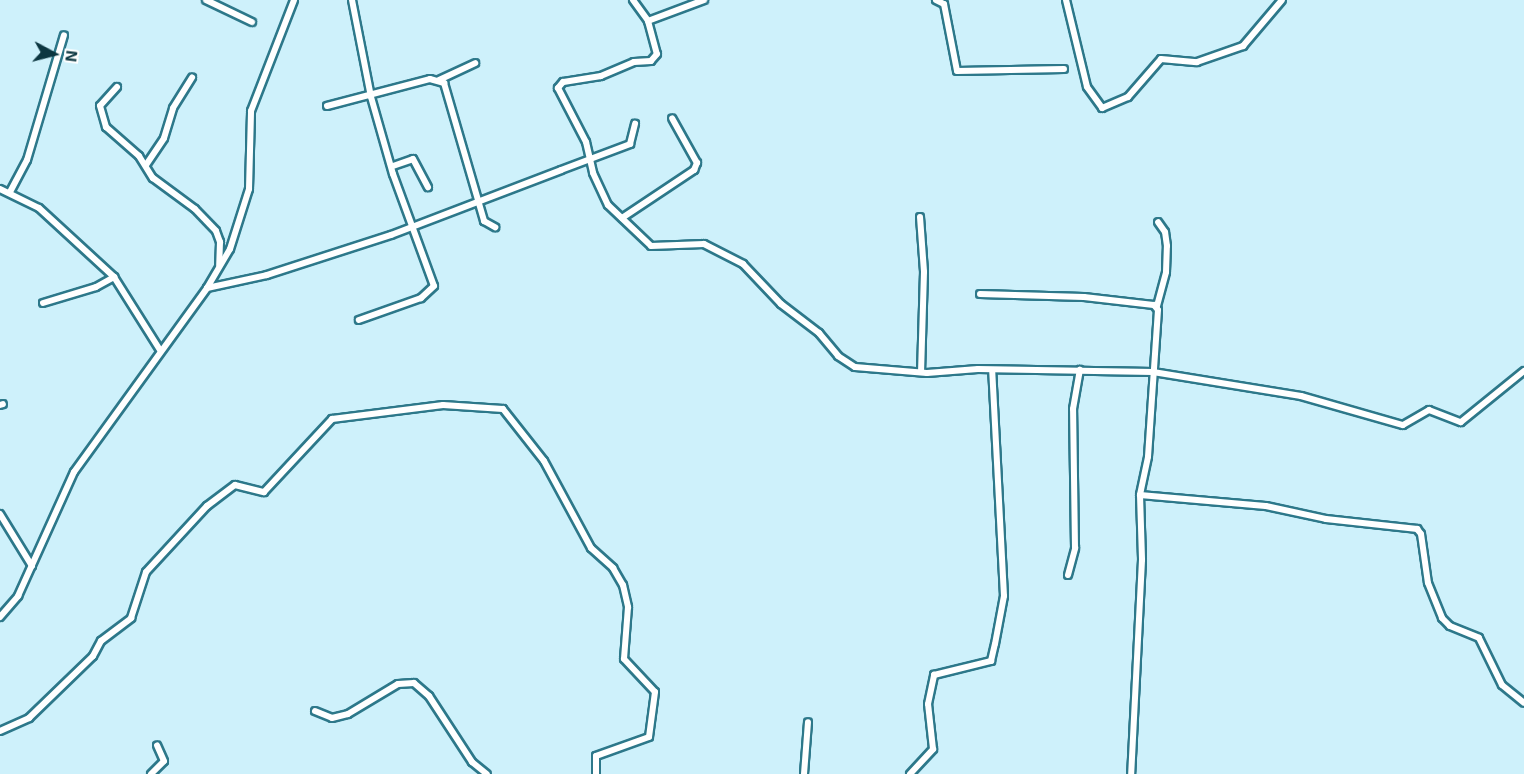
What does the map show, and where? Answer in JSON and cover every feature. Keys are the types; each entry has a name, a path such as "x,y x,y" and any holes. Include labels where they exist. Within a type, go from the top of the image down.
{"street":[{"path":"206,0 252,22"},
{"path":"0,616 18,596 75,472 160,350 207,288 238,230 249,189 254,102 294,0"},
{"path":"352,0 370,97 433,279 431,293 358,320"},
{"path":"633,0 648,21 657,47 657,54 651,61 563,82 558,88 586,142 589,159 604,198 651,246 704,244 743,264 844,361 869,370 921,372 1080,370 1120,375 1152,372 1301,396 1403,424 1429,410 1461,422 1523,373"},
{"path":"648,21 704,0"},
{"path":"936,0 944,4 957,70 1064,69"},
{"path":"1066,0 1087,87 1102,108 1128,97 1161,59 1197,62 1243,46 1282,0"},
{"path":"10,192 27,160 64,35"},
{"path":"327,106 439,80 475,63"},
{"path":"146,165 164,138 173,108 192,76"},
{"path":"439,80 444,83 480,200 484,221 495,227"},
{"path":"117,87 100,106 106,128 146,165 153,178 195,209 216,231 220,242 219,268"},
{"path":"622,218 694,170 697,163 672,118"},
{"path":"207,288 267,275 415,225 630,144 635,124"},
{"path":"393,166 413,159 428,187"},
{"path":"0,189 39,208 114,277 160,350"},
{"path":"920,217 924,272 921,372"},
{"path":"1131,774 1142,560 1140,495 1148,457 1152,372 1157,350 1157,306 1167,246 1165,232 1158,222"},
{"path":"43,303 96,287 114,277"},
{"path":"980,294 1084,297 1157,306"},
{"path":"910,774 933,749 928,704 934,675 991,661 995,644 1004,596 992,370"},
{"path":"1068,575 1075,548 1073,409 1080,370"},
{"path":"0,731 29,718 93,656 101,641 131,618 146,572 207,506 235,485 264,492 332,419 443,405 503,409 544,461 591,548 613,568 623,585 628,608 624,659 656,692 649,736 596,756 597,774"},
{"path":"1140,495 1266,506 1326,519 1417,529 1421,534 1428,583 1442,618 1450,626 1479,638 1502,685 1524,703"},
{"path":"0,514 32,566"},
{"path":"315,711 332,718 348,714 398,684 414,683 429,696 472,762 487,774"},
{"path":"804,774 808,722"},
{"path":"151,774 164,761 157,746"}]}
